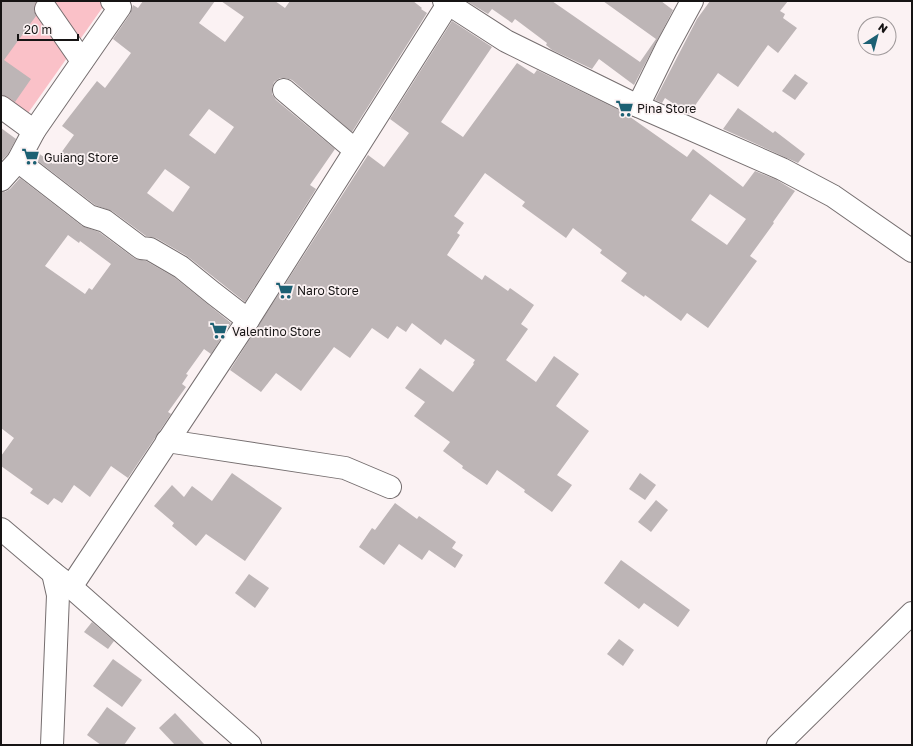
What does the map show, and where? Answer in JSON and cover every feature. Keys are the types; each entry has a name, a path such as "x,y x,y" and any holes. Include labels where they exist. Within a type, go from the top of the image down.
{"street":[{"path":"638,106 692,1"},
{"path":"72,587 248,320 446,2 506,41 638,106 782,169 833,196 912,251"},
{"path":"1,180 18,161 34,131 82,61 119,3"},
{"path":"46,9 82,61"},
{"path":"284,90 355,150"},
{"path":"1,107 34,131"},
{"path":"18,161 89,216 105,221 141,248 150,249 182,267 248,320"},
{"path":"167,441 345,468 390,487"},
{"path":"1,529 72,587 250,745"},
{"path":"52,745 58,595 53,573"},
{"path":"778,745 912,613"}],"shaded area":[{"path":"1,1 101,1 105,4 26,116 1,98"}],"building":[{"path":"1,1 37,1 34,10 36,16 4,60 31,79 15,102 8,97 1,95"},
{"path":"143,1 215,1 199,23 225,42 244,17 221,1 275,1 285,8 290,1 413,1 427,13 352,132 292,80 280,78 274,82 272,94 276,100 335,149 310,185 316,189 245,302 187,256 156,238 146,236 112,211 95,205 34,158 37,152 53,164 74,135 62,126 97,81 105,88 131,53 113,39 130,14 133,5 138,8","holes":["209,109 234,127 215,154 189,135","165,169 190,187 173,212 147,193"]},
{"path":"552,1 640,62 656,39 603,1 661,1 673,10 634,85 599,59 592,69 552,50 546,45 547,43 515,19 512,23 492,9 488,14 468,2"},
{"path":"710,1 788,1 780,11 785,14 783,18 797,28 778,53 768,45 738,87 718,73 689,114 665,98 662,103 655,100 697,19"},
{"path":"452,21 492,47 441,122 463,137 517,63 534,74 537,70 623,112 687,157 693,149 743,187 755,171 777,180 795,191 750,256 757,261 708,328 687,313 681,321 645,295 644,297 621,281 627,273 600,253 602,250 573,228 566,238 522,206 525,202 485,173 454,216 464,223 457,233 460,235 447,255 482,280 485,275 508,291 510,288 534,305 521,324 528,329 506,360 536,382 554,356 579,374 556,406 589,431 557,475 572,485 552,512 497,470 487,485 462,468 463,466 443,451 450,442 414,416 425,402 405,388 420,368 453,392 474,364 473,363 475,360 445,339 441,345 412,323 406,332 397,326 388,339 372,328 350,358 334,347 301,391 276,373 261,392 230,370 368,155 384,167 409,133 390,119","holes":["710,194 746,219 727,245 691,220"]},
{"path":"795,74 808,83 795,100 782,91"},
{"path":"738,108 773,133 775,131 805,154 798,163 723,129"},
{"path":"1,128 16,139 8,154 1,161"},
{"path":"20,178 82,226 99,232 134,258 146,261 174,277 231,323 211,354 204,349 186,374 188,375 182,384 186,387 168,412 171,414 128,478 111,466 90,497 74,485 62,503 54,498 48,505 30,493 33,489 1,466 1,456 14,438 1,428 1,192 5,192 10,189","holes":["68,235 79,243 80,241 111,264 92,290 89,288 85,294 45,266"]},
{"path":"232,473 282,508 245,561 206,534 196,546 172,526 174,523 154,506 172,485 184,497 192,486 212,501"},
{"path":"640,473 656,485 645,500 629,489"},
{"path":"656,500 668,510 651,532 638,522"},
{"path":"395,503 417,519 419,516 456,542 452,548 463,555 455,568 429,550 422,560 399,544 384,565 359,547 372,528 375,530"},
{"path":"621,560 690,610 678,627 644,603 639,609 604,583"},
{"path":"249,574 269,588 255,608 235,593"},
{"path":"92,622 114,641 108,649 84,632"},
{"path":"619,639 634,650 623,666 607,654"},
{"path":"113,659 142,680 122,707 93,686"},
{"path":"107,707 136,728 124,745 101,745 87,735"},
{"path":"175,713 205,745 175,745 159,728"}],"place":[{"name":"Pina Store","path":"624,108"},
{"name":"Guiang Store","path":"31,157"},
{"name":"Naro Store","path":"284,290"},
{"name":"Valentino Store","path":"219,331"}]}
